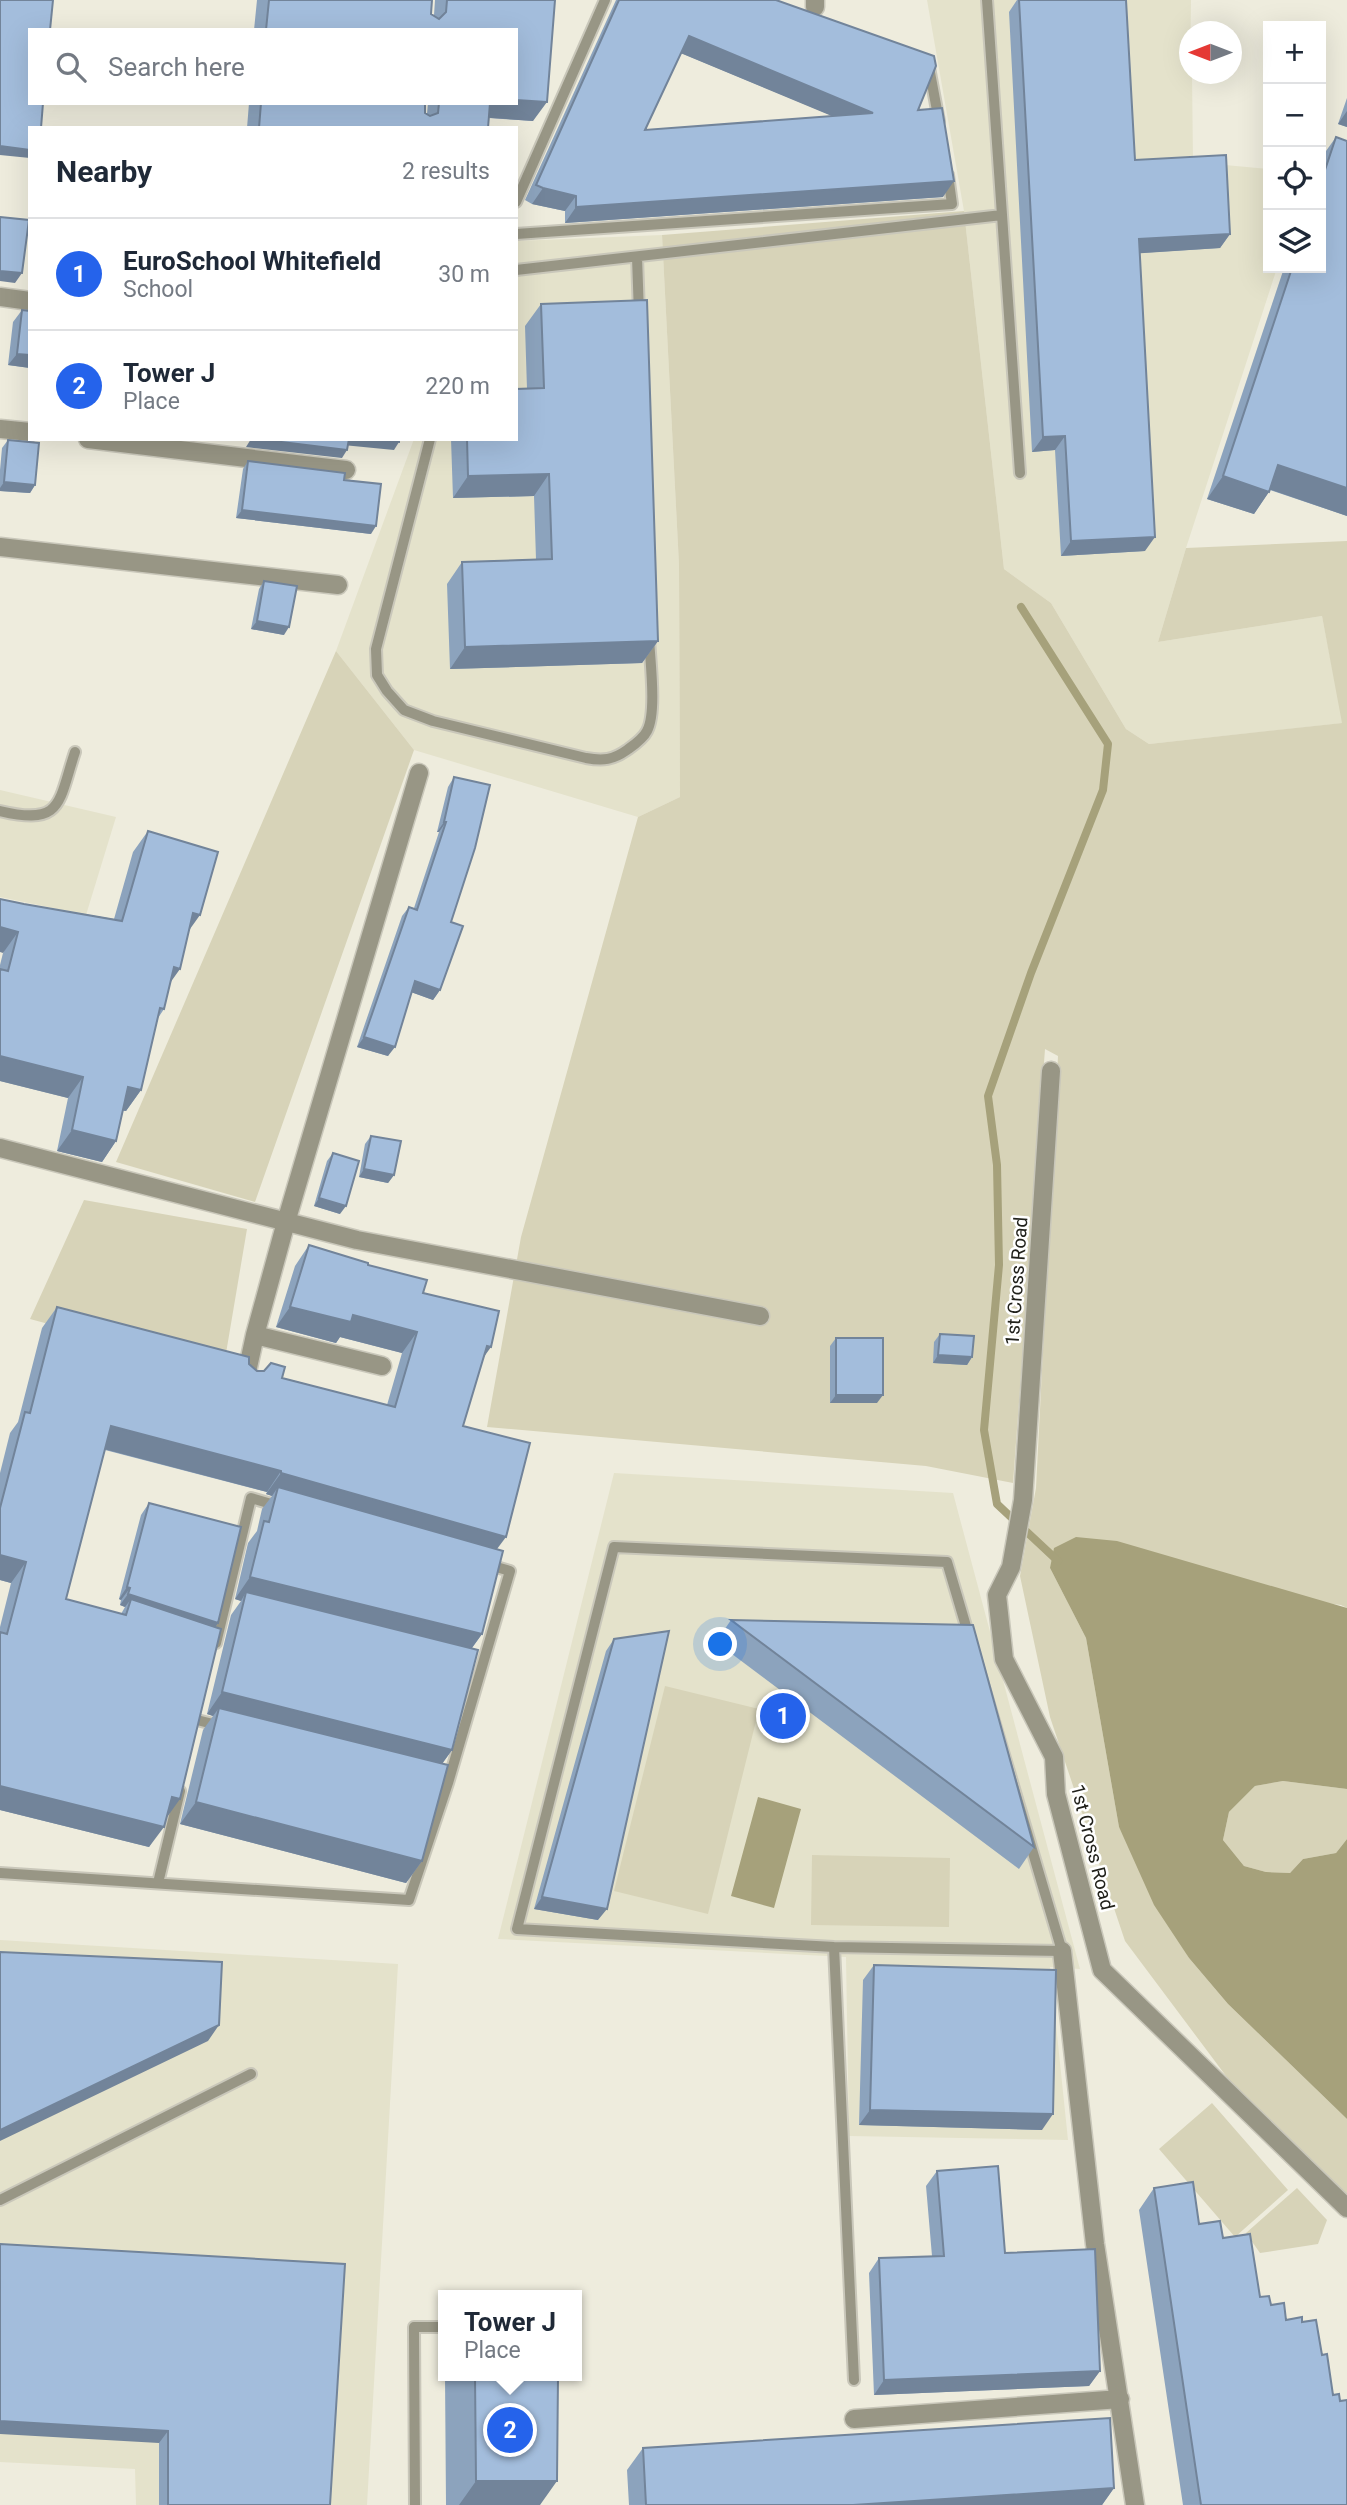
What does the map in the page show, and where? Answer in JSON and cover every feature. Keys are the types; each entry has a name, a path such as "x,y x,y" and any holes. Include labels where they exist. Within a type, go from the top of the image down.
{"street":[{"path":"0,298 28,301"},
{"path":"0,429 28,432"},
{"path":"105,441 346,470"},
{"path":"0,547 338,585"},
{"path":"245,1381 286,1222 419,773"},
{"name":"1st Cross Road","path":"1051,1071 1023,1500 1011,1567 997,1595 1004,1659 1054,1757 1056,1794 1102,1970 1347,2208"},
{"path":"0,1149 357,1240 760,1316"},
{"path":"255,1335 382,1366"},
{"path":"1062,1951 1096,2244 1135,2505"},
{"path":"855,2419 1120,2399"}],"lane":[{"path":"518,198 606,0"},
{"path":"988,0 1020,473"},
{"path":"917,58 930,63 940,127"},
{"path":"518,234 952,204 946,166"},
{"path":"518,270 1002,215"},
{"path":"637,257 639,326"},
{"path":"429,441 376,649 377,675 404,710 433,721 586,758 601,761 616,758 647,731 652,716 649,632"},
{"path":"0,811 30,817 57,807 75,752"},
{"path":"213,1657 251,1498 290,1509"},
{"path":"614,1547 947,1562 1062,1951 834,1947 517,1929 614,1547"},
{"path":"0,1873 409,1900 448,1783 510,1571 472,1560"},
{"path":"225,1605 239,1608"},
{"path":"204,1641 216,1645"},
{"path":"467,1665 480,1668"},
{"path":"194,1732 201,1707"},
{"path":"197,1720 237,1730"},
{"path":"435,1779 448,1783"},
{"path":"158,1883 182,1783"},
{"path":"834,1947 855,2380"},
{"path":"0,2200 251,2074"},
{"path":"415,2505 414,2327 438,2327"}],"shaded area":[{"path":"927,0 1191,0 1191,21 1179,21 1179,84 1192,84 1193,162 1263,169 1263,273 1275,273 1158,642 1322,616 1343,723 1149,744 1126,729 1051,603 1004,569 964,211"},
{"path":"964,211 1004,569 1051,603 1126,729 1149,744 1342,723 1322,616 1158,642 1186,548 1347,541 1347,1608 1341,1605 1050,1568 1086,1638 1119,1827 1189,1958 1228,2004 1347,2119 1347,2195 1232,2084 1125,1941 1050,1717 1020,1576 1036,1488 1058,1056 1045,1049 1013,1483 926,1466 487,1427 521,1237 638,817 680,797 679,565 662,235"},
{"path":"662,235 679,565 680,797 638,817 414,750 336,651 413,441 518,441 518,241"},
{"path":"336,651 414,750 255,1202 116,1162"},
{"path":"0,790 116,817 86,915 0,897"},
{"path":"84,1200 247,1229 223,1371 30,1319"},
{"path":"614,1473 953,1493 1080,1969 1050,1967 1068,2140 849,2136 846,1957 498,1939"},
{"path":"1076,1537 1117,1541 1347,1608 1347,1789 1283,1781 1255,1786 1229,1812 1223,1840 1244,1866 1266,1872 1290,1873 1303,1859 1336,1853 1347,1839 1347,2119 1228,2004 1189,1958 1154,1905 1119,1827 1086,1638 1050,1568 1054,1548"},
{"path":"665,1686 759,1709 708,1914 614,1891"},
{"path":"1283,1781 1347,1789 1347,1839 1336,1853 1303,1859 1290,1873 1266,1872 1244,1866 1223,1840 1229,1812 1255,1786"},
{"path":"758,1797 801,1809 774,1908 731,1896"},
{"path":"812,1855 950,1858 949,1927 811,1925"},
{"path":"0,1940 398,1964 367,2505 136,2505 135,2469 0,2462"},
{"path":"1212,2103 1288,2190 1235,2237 1159,2149"},
{"path":"1297,2188 1327,2220 1318,2244 1260,2253 1246,2233"}],"building":[{"path":"0,0 53,0 50,28 28,28 28,105 43,105 41,126 28,126 28,150 0,146"},
{"path":"269,0 432,0 431,14 439,19 446,12 447,0 555,0 547,102 518,100 518,28 266,28"},
{"path":"619,0 776,0 934,56 936,66 918,110 942,108 954,181 576,207 576,196 536,185","holes":["689,36 873,113 645,130"]},
{"path":"1019,0 1126,0 1135,160 1226,155 1230,234 1139,239 1155,537 1071,541 1065,436 1043,437"},
{"path":"261,105 425,105 425,113 430,116 438,113 439,105 490,105 488,126 259,126"},
{"path":"1336,137 1347,141 1347,488 1278,465 1269,492 1223,476 1290,273 1326,273 1326,167"},
{"path":"0,217 28,220 22,273 0,271"},
{"path":"647,300 658,641 465,647 462,562 552,559 549,474 468,476 467,441 518,441 518,389 544,388 541,304"},
{"path":"22,310 28,311 28,355 17,354"},
{"path":"8,440 39,443 35,485 4,482"},
{"path":"273,441 349,441 347,450"},
{"path":"248,461 345,473 344,480 381,484 376,526 242,510"},
{"path":"264,581 297,586 289,627 257,621"},
{"path":"454,777 490,785 475,848 451,922 463,926 440,990 415,981 395,1047 364,1037 409,907 417,910 446,822"},
{"path":"148,831 218,852 200,915 193,913 180,969 174,967 164,1009 160,1008 141,1090 128,1087 116,1141 72,1130 83,1077 0,1056 0,969 8,971 18,932 0,927 0,899 122,921"},
{"path":"371,1136 401,1141 394,1175 364,1169"},
{"path":"333,1153 359,1161 346,1206 319,1198"},
{"path":"309,1245 368,1265 427,1280 423,1293 499,1311 491,1347 487,1346 463,1426 530,1443 506,1537 281,1471 111,1426 66,1599 126,1615 131,1599 221,1629 180,1799 172,1797 164,1827 0,1786 0,1632 7,1634 26,1562 0,1555 0,1508 25,1412 30,1413 57,1307 249,1357 249,1364 257,1371 264,1371 271,1363 285,1367 282,1378 395,1407 417,1332 353,1315 351,1322 290,1307"},
{"path":"940,1334 974,1336 972,1357 938,1355"},
{"path":"836,1338 883,1338 883,1395 836,1395"},
{"path":"278,1487 503,1551 482,1634 250,1577 264,1521 269,1522"},
{"path":"149,1503 241,1527 218,1623 128,1594 130,1588 127,1587"},
{"path":"246,1592 478,1650 452,1750 222,1692"},
{"path":"731,1620 973,1625 1034,1847"},
{"path":"669,1631 607,1909 542,1897 614,1639"},
{"path":"219,1708 448,1765 422,1861 196,1802"},
{"path":"0,1952 222,1962 219,2025 0,2130"},
{"path":"874,1965 1056,1970 1053,2114 870,2110"},
{"path":"998,2166 1005,2253 1095,2249 1100,2371 884,2380 879,2258 944,2256 937,2171"},
{"path":"1193,2182 1199,2224 1220,2221 1223,2238 1250,2234 1260,2297 1269,2296 1271,2305 1284,2303 1286,2320 1302,2317 1302,2322 1316,2320 1322,2355 1327,2354 1333,2395 1339,2394 1340,2401 1347,2400 1347,2505 1201,2505 1154,2188"},
{"path":"0,2244 345,2264 330,2505 168,2505 168,2431 0,2421"},
{"path":"475,2381 558,2381 557,2481 476,2481"},
{"path":"1110,2418 1114,2488 853,2505 646,2505 643,2448"}],"waterway":[{"path":"1021,607 1108,744 1103,790 1031,973 988,1096 997,1165 999,1265 984,1430 997,1504 1058,1561"}],"place":[{"name":"EuroSchool Whitefield","path":"783,1716"},
{"name":"Tower J","path":"510,2430"}]}
